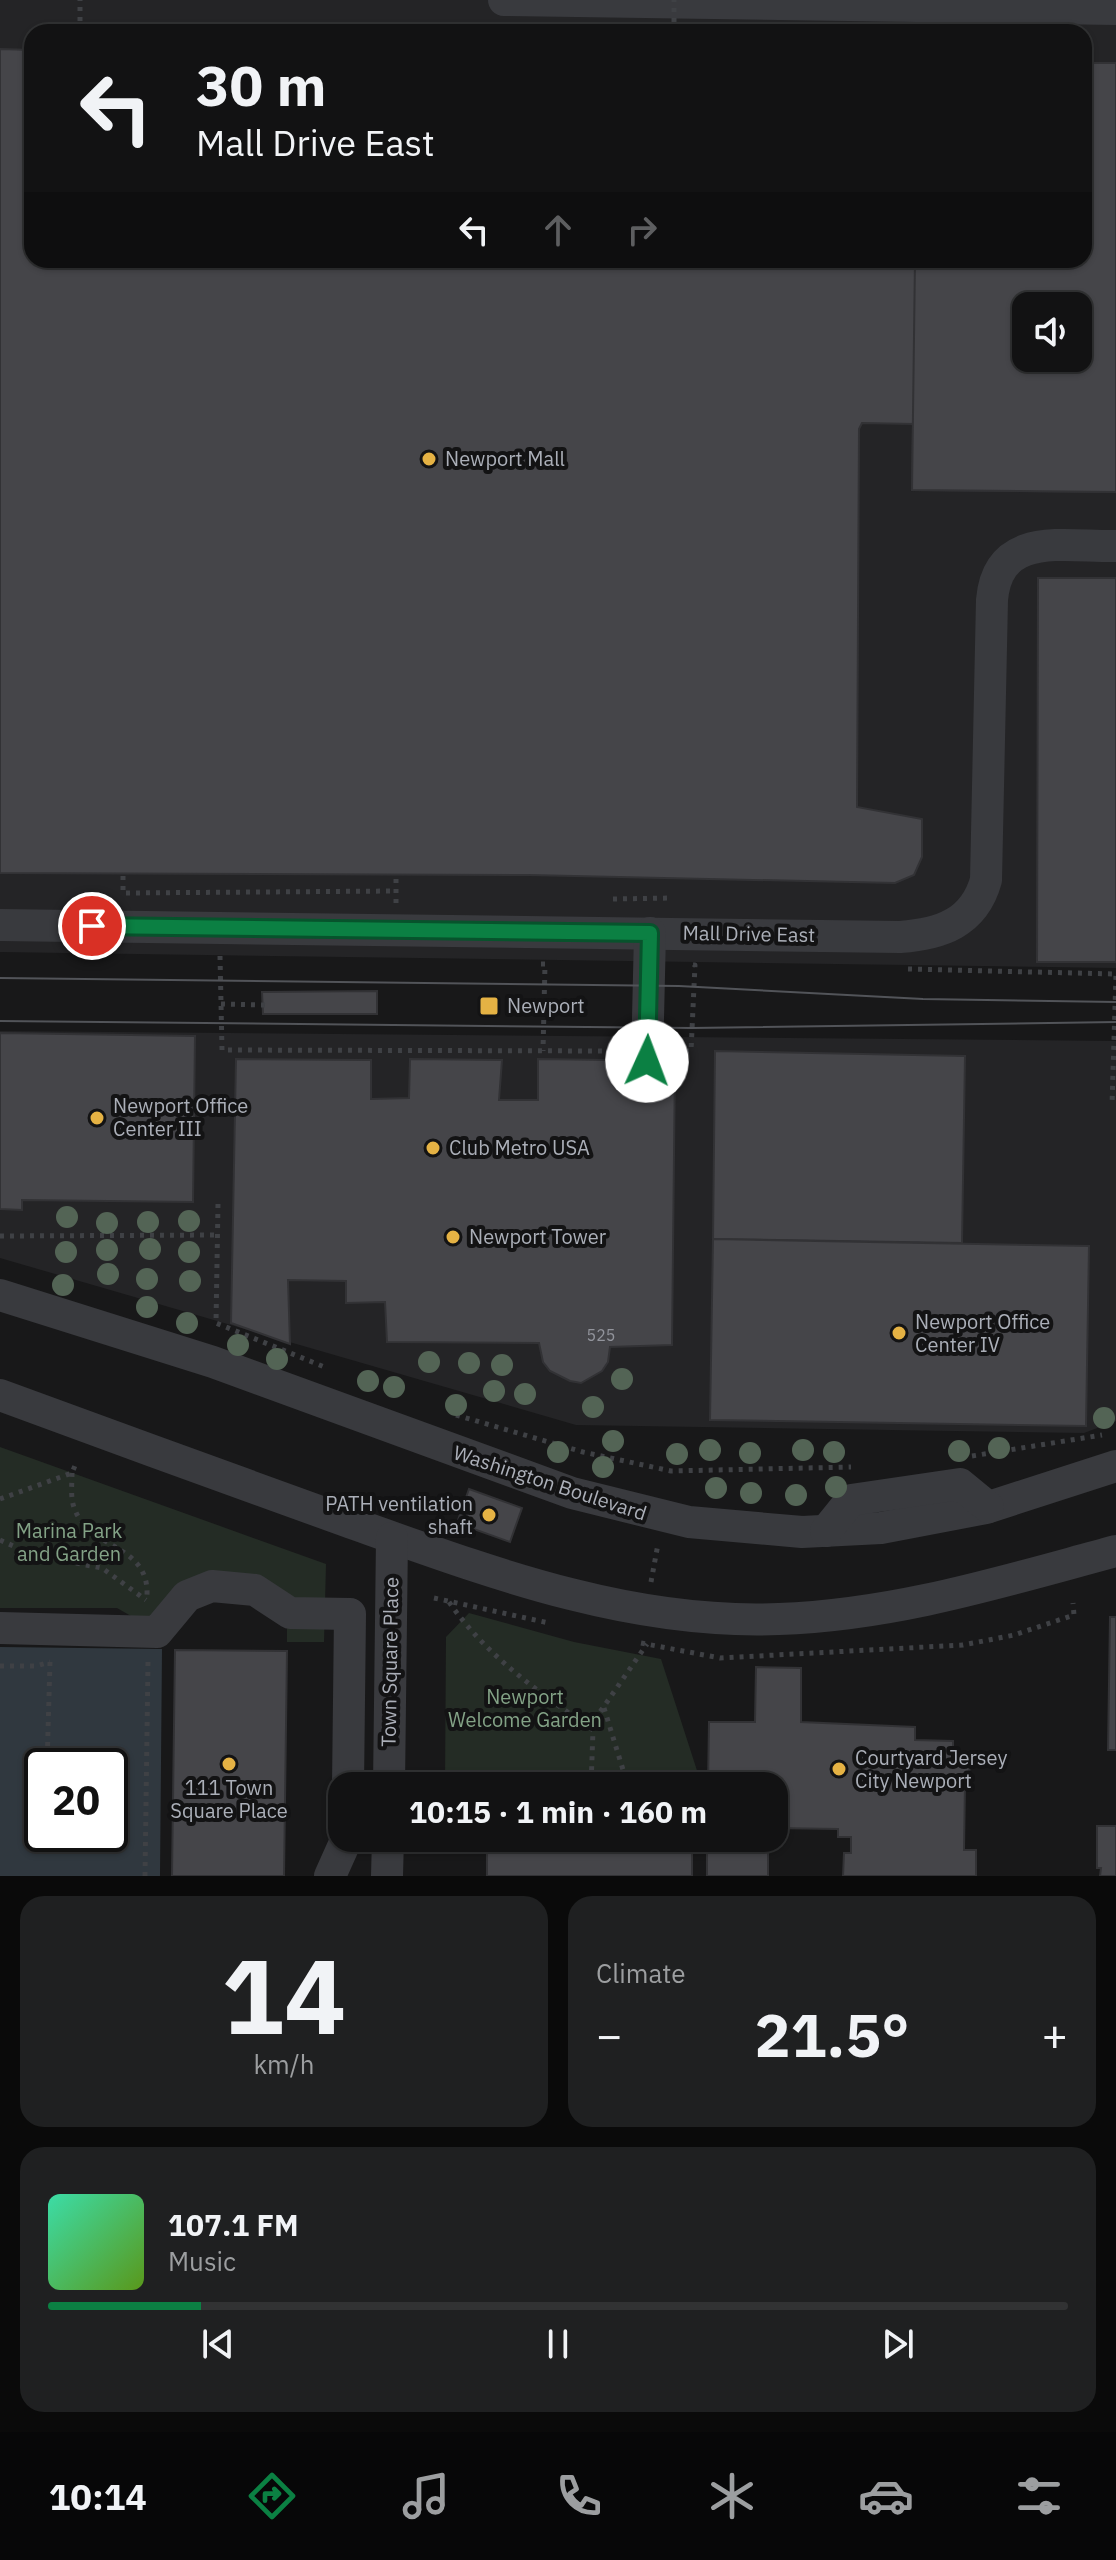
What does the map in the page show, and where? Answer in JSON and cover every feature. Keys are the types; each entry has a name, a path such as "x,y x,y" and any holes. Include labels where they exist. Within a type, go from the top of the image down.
{"street":[{"path":"504,0 1116,9"},
{"name":"Mall Drive East","path":"0,925 900,937 934,933 962,919 974,908 986,880 992,600 998,571 1016,552 1030,548 1116,546"},
{"path":"647,1056 650,933"},
{"name":"Washington Boulevard","path":"0,1295 213,1362 448,1451 596,1501 713,1526 826,1531 908,1524 988,1507 1116,1466"},
{"path":"0,1395 392,1538 613,1606 668,1615 752,1619 830,1616 914,1605 1116,1551"},
{"name":"Town Square Place","path":"389,1772 392,1538"},
{"path":"0,1628 157,1632 187,1596 212,1586 255,1590 290,1613 350,1614 348,1772"},
{"path":"330,1876 341,1852"},
{"path":"387,1876 388,1852"}],"path":[{"path":"80,0 80,24"},
{"path":"674,0 674,24"},
{"path":"123,876 123,893 396,891"},
{"path":"396,877 396,912"},
{"path":"219,950 222,960 222,1050 543,1051 647,1056 691,1051 695,965"},
{"path":"530,964 545,964 543,1051"},
{"path":"681,965 711,965"},
{"path":"899,969 1116,974 1112,1105"},
{"path":"221,1004 266,1005"},
{"path":"218,1204 216,1323 337,1372"},
{"path":"0,1236 218,1235"},
{"path":"442,1411 583,1452 671,1471 855,1467"},
{"path":"962,1458 1102,1435"},
{"path":"0,1540 33,1555 102,1568 147,1600 148,1582 139,1563 87,1527 76,1514 72,1501 72,1473 76,1463"},
{"path":"669,1481 671,1471"},
{"path":"0,1499 72,1473"},
{"path":"651,1586 659,1541"},
{"path":"448,1601 473,1637 519,1678 593,1730 592,1772"},
{"path":"589,1728 647,1644"},
{"path":"0,1666 63,1659"},
{"path":"133,1660 148,1661 145,1876"},
{"path":"48,1748 50,1662"},
{"path":"604,1707 624,1772"}],"shaded area":[{"name":"Newport Mall","path":"0,0 1116,0 1116,968 0,952"},
{"path":"0,1031 1116,1041 1116,1421 1084,1433 576,1425 0,1258"},
{"path":"0,1647 162,1649 160,1876 0,1876"}],"green space":[{"name":"Marina Park and Garden","path":"0,1447 326,1564 324,1642 287,1642 287,1626 249,1602 234,1598 220,1597 206,1601 152,1628 117,1608 0,1608"},
{"name":"Newport Welcome Garden","path":"469,1613 574,1642 661,1659 697,1772 445,1772 446,1637"}],"building":[{"name":"Newport Mall","path":"0,49 24,50 24,268 1092,268 1092,63 1116,63 1116,492 912,490 913,424 862,423 859,429 857,807 922,819 922,857 914,875 895,883 529,875 0,873"},
{"path":"1092,63 1116,63 1116,492 912,490 915,268 1092,268"},
{"path":"1038,578 1116,578 1116,962 1037,962"},
{"path":"377,991 377,1014 263,1014 262,992"},
{"name":"Newport Office Center III","path":"0,1033 195,1036 193,1202 22,1200 22,1210 0,1209"},
{"path":"715,1051 965,1056 962,1243 713,1239"},
{"name":"Newport Tower","path":"236,1059 371,1060 371,1099 409,1098 410,1059 502,1060 499,1100 538,1100 538,1059 675,1061 672,1345 610,1347 608,1362 602,1371 581,1383 570,1381 550,1371 543,1362 539,1343 387,1342 385,1302 346,1303 346,1281 288,1280 290,1344 231,1323"},
{"name":"Newport Office Center IV","path":"713,1239 1089,1246 1086,1426 710,1420"},
{"name":"PATH ventilation shaft","path":"469,1489 522,1508 510,1542 457,1523"},
{"path":"1110,1617 1116,1617 1116,1750 1108,1750"},
{"name":"111 Town Square Place","path":"175,1650 287,1651 284,1876 172,1876"},
{"name":"Courtyard Jersey City Newport","path":"756,1667 801,1668 801,1722 915,1727 915,1740 953,1741 953,1754 970,1754 969,1783 965,1783 964,1850 976,1850 976,1876 843,1876 844,1853 851,1853 851,1837 838,1837 838,1829 788,1828 788,1772 708,1772 709,1722 755,1722"},
{"path":"1097,1826 1116,1826 1116,1876 1100,1876 1101,1868 1097,1868"},
{"path":"487,1852 692,1852 692,1876 487,1876"},
{"path":"707,1852 768,1852 768,1876 707,1876"}],"tram line":[{"path":"0,978 679,986 923,999 1116,1002"},
{"path":"0,1021 692,1028 1116,1022"}],"place":[{"name":"Newport Mall","path":"429,459"},
{"name":"Newport","path":"489,1006"},
{"name":"Newport Office Center III","path":"97,1118"},
{"name":"Club Metro USA","path":"433,1148"},
{"name":"Newport Tower","path":"453,1237"},
{"name":"Newport Office Center IV","path":"899,1333"},
{"name":"PATH ventilation shaft","path":"489,1515"},
{"name":"111 Town Square Place","path":"229,1764"},
{"name":"Courtyard Jersey City Newport","path":"839,1769"}],"route":[{"path":"92,926 650,933 647,1061"}]}
